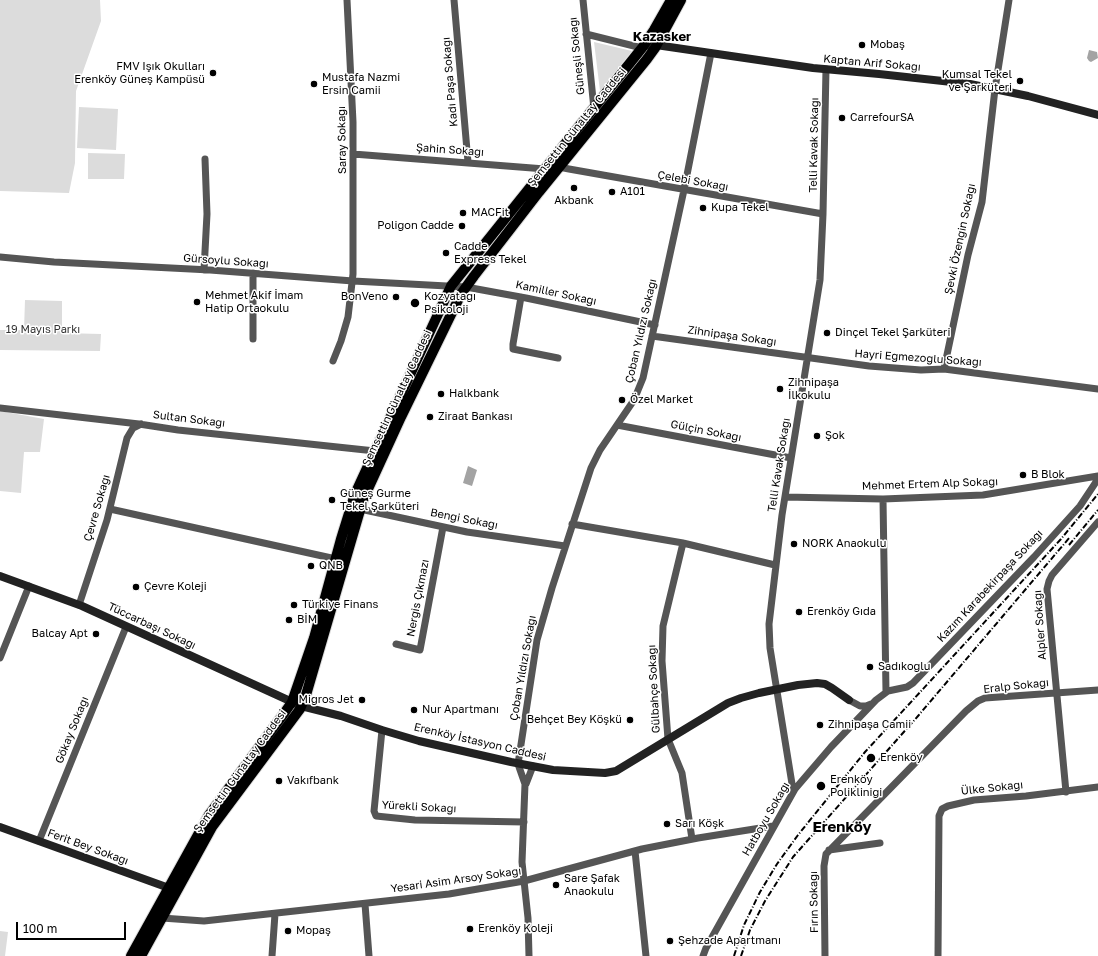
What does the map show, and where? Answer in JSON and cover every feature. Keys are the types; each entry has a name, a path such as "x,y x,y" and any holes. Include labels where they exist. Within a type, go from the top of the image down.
{"main road":[{"name":"Şemsettin Günaltay Caddesi","path":"131,956 212,812 292,702 314,638 353,499 451,286 642,48 671,0"},
{"name":"Şemsettin Günaltay Caddesi","path":"141,956 215,822 301,706 360,509 401,417 445,325 466,287 647,59 681,0"}],"street":[{"name":"Saray Sokağı","path":"333,361 340,345 348,317 353,281 354,154 347,0"},
{"name":"Kadı Paşa Sokağı","path":"454,0 468,162"},
{"name":"Güneşli Sokağı","path":"583,0 594,109"},
{"name":"Şevki Özengin Sokağı","path":"944,369 968,255 982,202 995,89 1009,0"},
{"path":"586,34 642,48"},
{"name":"Kaptan Arif Sokağı","path":"642,48 648,45 656,45 826,69 948,82 995,89 1098,115"},
{"name":"Çoban Yıldızı Sokağı","path":"518,764 538,636 572,524 586,481 596,458 634,400 641,384 684,190 711,53"},
{"name":"Telli Kavak Sokağı","path":"793,790 776,689 769,634 775,565 819,286 823,214 826,69"},
{"path":"558,153 556,161 557,165 560,167"},
{"name":"Şahin Sokağı","path":"354,154 546,169"},
{"path":"204,270 207,214 205,159"},
{"name":"Çelebi Sokağı","path":"560,167 823,214"},
{"name":"Gürsoylu Sokağı","path":"0,258 451,286"},
{"path":"253,273 253,339"},
{"name":"Kamiller Sokağı","path":"451,286 466,287 521,297 655,325"},
{"path":"521,297 513,349 558,358"},
{"name":"Zihnipaşa Sokağı","path":"652,336 808,358"},
{"name":"Hayri Eğmezoğlu Sokağı","path":"808,358 884,368 924,370 944,369 1098,389"},
{"name":"Sultan Sokağı","path":"0,408 142,424 178,430 375,451"},
{"path":"120,422 123,423 127,429 127,438"},
{"path":"127,438 134,427 142,424"},
{"name":"Gülçin Sokağı","path":"617,425 791,458"},
{"name":"Çevre Sokağı","path":"79,605 110,509 127,438"},
{"name":"Mehmet Ertem Alp Sokağı","path":"785,497 883,499 992,494 1098,476"},
{"name":"Kazım Karabekirpaşa Sokağı","path":"886,692 907,687 913,683 1080,506 1098,479"},
{"path":"883,499 886,692"},
{"path":"110,509 336,559"},
{"name":"Bengi Sokağı","path":"360,509 488,536 565,546"},
{"name":"Alpler Sokağı","path":"1066,792 1047,597 1048,585 1052,575 1098,522"},
{"path":"572,524 683,543 775,565"},
{"name":"Nergis Çıkmazı","path":"396,644 420,650 443,527"},
{"name":"Gülbahçe Sokağı","path":"683,543 663,626 662,660 668,739 682,773 692,839"},
{"name":"Tüccarbaşı Sokağı","path":"0,576 79,605 292,702"},
{"path":"0,658 29,586"},
{"name":"Gökay Sokağı","path":"39,840 126,627"},
{"name":"Erenköy İstasyon Caddesi","path":"301,706 341,716 419,741 518,764 568,771 613,772 733,701 776,689 803,684 821,683 832,688 849,700"},
{"name":"Eralp Sokağı","path":"829,850 973,704 981,699 991,697 1098,690"},
{"name":"Hatboyu Sokağı","path":"703,956 793,790 871,704 886,692"},
{"path":"849,700 860,706 871,704"},
{"path":"849,700 855,710 856,720"},
{"name":"Şemsettin Günaltay Caddesi","path":"292,702 301,706"},
{"name":"Yürekli Sokağı","path":"382,730 374,811 376,816 420,820 524,822"},
{"path":"518,764 526,784"},
{"path":"529,956 528,918 522,856 526,784 533,766"},
{"name":"Ülke Sokağı","path":"938,956 940,811 948,806 974,800 1066,792 1098,787"},
{"name":"Yesari Asim Arsoy Sokağı","path":"162,918 201,922 449,894 524,881 635,850 773,826"},
{"name":"Ferit Bey Sokağı","path":"0,827 169,888"},
{"path":"829,850 880,843"},
{"path":"635,850 646,956"},
{"name":"Fırın Sokağı","path":"825,956 824,861 825,855 829,850"},
{"path":"365,904 369,956"},
{"path":"272,956 275,914"}],"green space":[{"path":"0,0 100,0 101,21 76,91 75,163 69,193 0,191"},
{"path":"594,42 632,51 600,91"},
{"path":"79,107 118,109 116,150 77,148"},
{"path":"88,153 125,154 124,179 88,179"},
{"name":"19 Mayıs Parkı","path":"25,300 62,301 62,333 101,334 100,351 0,350 0,330 24,330"},
{"path":"0,411 44,419 40,452 24,452 21,493 0,491"},
{"path":"0,931 8,932 5,956 0,956"}],"shaded area":[{"path":"1089,50 1097,52 1098,58 1091,62 1087,58"},
{"path":"468,466 477,470 472,486 463,483"}],"railway":[{"path":"734,956 744,925 760,892 777,864 798,835 865,752 1061,539 1098,494"},
{"path":"1069,545 1098,510"},
{"path":"741,956 750,930 765,901 793,857 918,716 1070,537"}],"place":[{"name":"Mobaş","path":"862,45"},
{"name":"FMV Işık Okulları Erenköy Güneş Kampüsü","path":"213,73"},
{"name":"Kumsal Tekel ve Şarküteri","path":"1020,81"},
{"name":"Mustafa Nazmi Ersin Camii","path":"314,84"},
{"name":"CarrefourSA","path":"842,118"},
{"name":"Akbank","path":"574,188"},
{"name":"A101","path":"612,192"},
{"name":"Kupa Tekel","path":"703,208"},
{"name":"MACFit","path":"463,213"},
{"name":"Poligon Cadde","path":"462,226"},
{"name":"Cadde Express Tekel","path":"446,253"},
{"name":"BonVeno","path":"396,297"},
{"name":"Mehmet Akif İmam Hatip Ortaokulu","path":"197,302"},
{"name":"Kozyatağı Psikoloji","path":"415,303"},
{"name":"Dinçel Tekel Şarküteri","path":"827,333"},
{"name":"Zihnipaşa İlkokulu","path":"780,389"},
{"name":"Halkbank","path":"441,394"},
{"name":"Özel Market","path":"622,400"},
{"name":"Ziraat Bankası","path":"430,417"},
{"name":"Şok","path":"817,436"},
{"name":"B Blok","path":"1023,475"},
{"name":"Güneş Gurme Tekel Şarküteri","path":"332,500"},
{"name":"NORK Anaokulu","path":"794,544"},
{"name":"QNB","path":"311,566"},
{"name":"Çevre Koleji","path":"136,587"},
{"name":"Türkiye Finans","path":"294,605"},
{"name":"Erenköy Gıda","path":"799,612"},
{"name":"BİM","path":"289,620"},
{"name":"Balcay Apt","path":"96,634"},
{"name":"Sadıkoğlu","path":"870,667"},
{"name":"Migros Jet","path":"362,700"},
{"name":"Nur Apartmanı","path":"414,710"},
{"name":"Behçet Bey Köşkü","path":"630,720"},
{"name":"Zihnipaşa Camii","path":"820,725"},
{"name":"Erenköy","path":"871,758"},
{"name":"Vakıfbank","path":"279,781"},
{"name":"Erenköy Polikliniği","path":"821,786"},
{"name":"Sarı Köşk","path":"667,824"},
{"name":"Sare Şafak Anaokulu","path":"556,885"},
{"name":"Erenköy Koleji","path":"470,929"},
{"name":"Mopaş","path":"288,931"},
{"name":"Şehzade Apartmanı","path":"670,941"}],"district":[{"name":"Kazasker","path":"662,37"},
{"name":"Erenköy","path":"842,827"}]}
